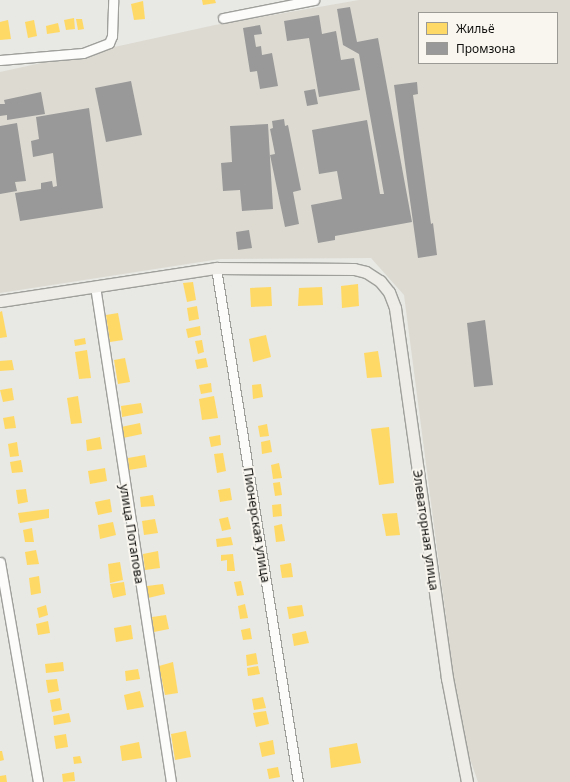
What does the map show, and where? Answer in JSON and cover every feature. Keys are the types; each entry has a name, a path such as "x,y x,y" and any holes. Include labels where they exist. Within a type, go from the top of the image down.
{"main road":[{"name":"Элеваторная улица","path":"216,268 354,269 366,272 380,280 389,292 395,308 447,678 467,782"},
{"path":"0,301 216,268"}],"street":[{"path":"0,60 83,53 109,42 112,36 113,0"},
{"path":"223,18 314,0"},
{"name":"Пионерская улица","path":"216,268 298,782"},
{"name":"улица Потапова","path":"95,286 171,782"},
{"path":"0,562 38,782"}],"shaded area":[{"path":"359,0 570,0 570,782 478,782 461,733 404,295 371,258 220,259 0,293 0,72 215,25"}],"building: Жильё":[{"path":"202,0 215,0 216,3 203,5"},
{"path":"143,1 145,19 134,20 131,4"},
{"path":"74,18 75,29 66,30 64,20"},
{"path":"76,19 82,19 84,29 78,30"},
{"path":"8,20 11,39 0,40 0,22"},
{"path":"34,20 37,36 28,38 25,22"},
{"path":"58,23 60,32 47,34 46,26"},
{"path":"193,282 196,300 187,302 183,283"},
{"path":"358,284 359,306 342,308 341,286"},
{"path":"271,287 272,306 251,307 250,288"},
{"path":"322,287 323,305 298,306 299,288"},
{"path":"197,306 199,319 189,321 187,308"},
{"path":"2,311 7,337 0,338 0,312"},
{"path":"118,313 123,340 110,342 106,315"},
{"path":"200,326 201,335 188,338 186,329"},
{"path":"266,335 271,357 253,362 249,339"},
{"path":"85,338 86,344 75,346 74,340"},
{"path":"202,340 204,352 198,354 195,341"},
{"path":"87,350 91,378 79,379 75,352"},
{"path":"378,351 382,377 367,378 364,353"},
{"path":"125,358 130,382 118,384 114,360"},
{"path":"206,358 208,367 197,369 195,360"},
{"path":"12,360 14,370 0,371 0,361"},
{"path":"211,383 212,392 201,394 199,385"},
{"path":"261,384 263,397 253,399 252,385"},
{"path":"12,388 14,400 3,402 0,390"},
{"path":"78,396 82,423 71,424 67,398"},
{"path":"214,396 218,418 202,420 199,399"},
{"path":"141,403 143,413 122,417 121,406"},
{"path":"14,416 16,428 5,429 3,418"},
{"path":"140,423 142,434 123,438 121,427"},
{"path":"267,424 269,436 260,437 258,426"},
{"path":"389,427 394,483 379,485 371,429"},
{"path":"220,435 221,445 211,447 209,437"},
{"path":"100,437 102,449 87,451 86,440"},
{"path":"270,440 272,452 262,454 261,442"},
{"path":"17,442 19,456 10,457 8,444"},
{"path":"223,453 226,471 217,473 214,454"},
{"path":"145,455 147,467 129,470 128,458"},
{"path":"21,460 23,472 12,473 10,462"},
{"path":"279,463 282,478 273,479 271,465"},
{"path":"105,468 107,481 90,484 88,471"},
{"path":"280,482 282,495 275,496 273,483"},
{"path":"230,488 232,500 220,502 218,490"},
{"path":"26,489 28,502 18,504 16,490"},
{"path":"153,495 155,506 141,507 140,497"},
{"path":"110,499 112,512 98,515 95,502"},
{"path":"281,504 282,516 273,517 272,505"},
{"path":"49,509 49,518 20,523 18,513"},
{"path":"397,513 400,535 386,536 382,514"},
{"path":"228,517 231,529 222,531 219,519"},
{"path":"155,519 158,533 144,535 142,521"},
{"path":"113,522 116,535 100,539 98,525"},
{"path":"282,524 285,541 276,542 274,526"},
{"path":"32,528 34,542 25,542 23,530"},
{"path":"231,537 233,545 217,547 216,539"},
{"path":"36,550 39,564 27,565 25,552"},
{"path":"158,551 160,568 145,570 143,554"},
{"path":"233,554 235,571 227,571 227,560 221,561 221,555"},
{"path":"120,562 123,580 110,583 108,564"},
{"path":"291,563 293,577 282,578 280,565"},
{"path":"39,576 41,593 31,595 29,578"},
{"path":"241,581 244,595 237,596 234,582"},
{"path":"124,582 126,595 113,598 110,584"},
{"path":"163,584 165,594 148,598 147,586"},
{"path":"245,604 248,618 240,619 238,606"},
{"path":"46,605 48,615 39,618 37,608"},
{"path":"302,605 304,616 289,619 287,607"},
{"path":"166,615 169,629 154,632 152,617"},
{"path":"48,621 50,633 38,635 36,624"},
{"path":"131,625 133,639 116,642 114,628"},
{"path":"250,628 252,639 243,640 241,630"},
{"path":"306,631 309,643 294,646 292,634"},
{"path":"256,653 258,664 247,666 246,655"},
{"path":"63,662 64,671 46,673 45,664"},
{"path":"173,662 178,693 165,695 159,666"},
{"path":"258,666 260,674 248,676 247,668"},
{"path":"138,669 140,679 126,681 125,671"},
{"path":"57,679 59,691 48,693 46,680"},
{"path":"140,691 144,707 127,710 124,695"},
{"path":"263,697 266,708 254,710 252,699"},
{"path":"60,698 62,710 52,712 50,700"},
{"path":"266,711 269,724 256,727 253,713"},
{"path":"69,713 71,722 54,725 53,716"},
{"path":"186,731 191,757 175,760 171,734"},
{"path":"66,734 68,747 56,749 54,736"},
{"path":"273,740 275,754 262,757 259,743"},
{"path":"139,742 142,758 122,761 120,746"},
{"path":"357,743 361,763 331,768 329,748"},
{"path":"0,751 2,751 4,760 0,761"},
{"path":"80,756 82,763 74,764 73,757"},
{"path":"278,767 280,777 269,779 267,769"},
{"path":"74,772 75,781 63,782 62,774"},
{"path":"6,775 7,782 0,782 0,776"}],"building: Промзона":[{"path":"350,7 357,42 378,38 412,222 335,236 335,240 318,243 311,205 342,199 337,171 319,174 312,130 367,120 380,194 384,194 359,54 343,45 337,9"},
{"path":"319,15 322,34 336,31 341,60 354,58 360,90 319,97 309,38 287,41 284,21"},
{"path":"260,25 262,34 254,35 256,47 261,46 262,55 272,53 278,86 260,89 257,71 250,72 243,28"},
{"path":"131,81 142,135 106,142 95,88"},
{"path":"417,82 418,94 413,95 431,224 433,223 437,255 418,258 394,85"},
{"path":"315,89 318,104 307,106 304,91"},
{"path":"41,92 45,114 7,120 7,115 0,116 0,104 5,104 4,100"},
{"path":"89,108 103,208 20,221 15,193 41,189 41,183 52,181 53,187 57,186 53,153 33,157 31,141 39,139 36,117"},
{"path":"284,119 285,126 288,125 301,190 293,192 299,224 285,227 270,155 275,154 270,129 273,128 272,121"},
{"path":"17,123 26,181 15,182 17,191 0,194 0,126"},
{"path":"268,124 273,209 242,211 240,190 223,191 221,163 232,162 230,126"},
{"path":"249,230 252,248 238,250 236,232"},
{"path":"485,320 493,385 474,387 467,323"}]}
